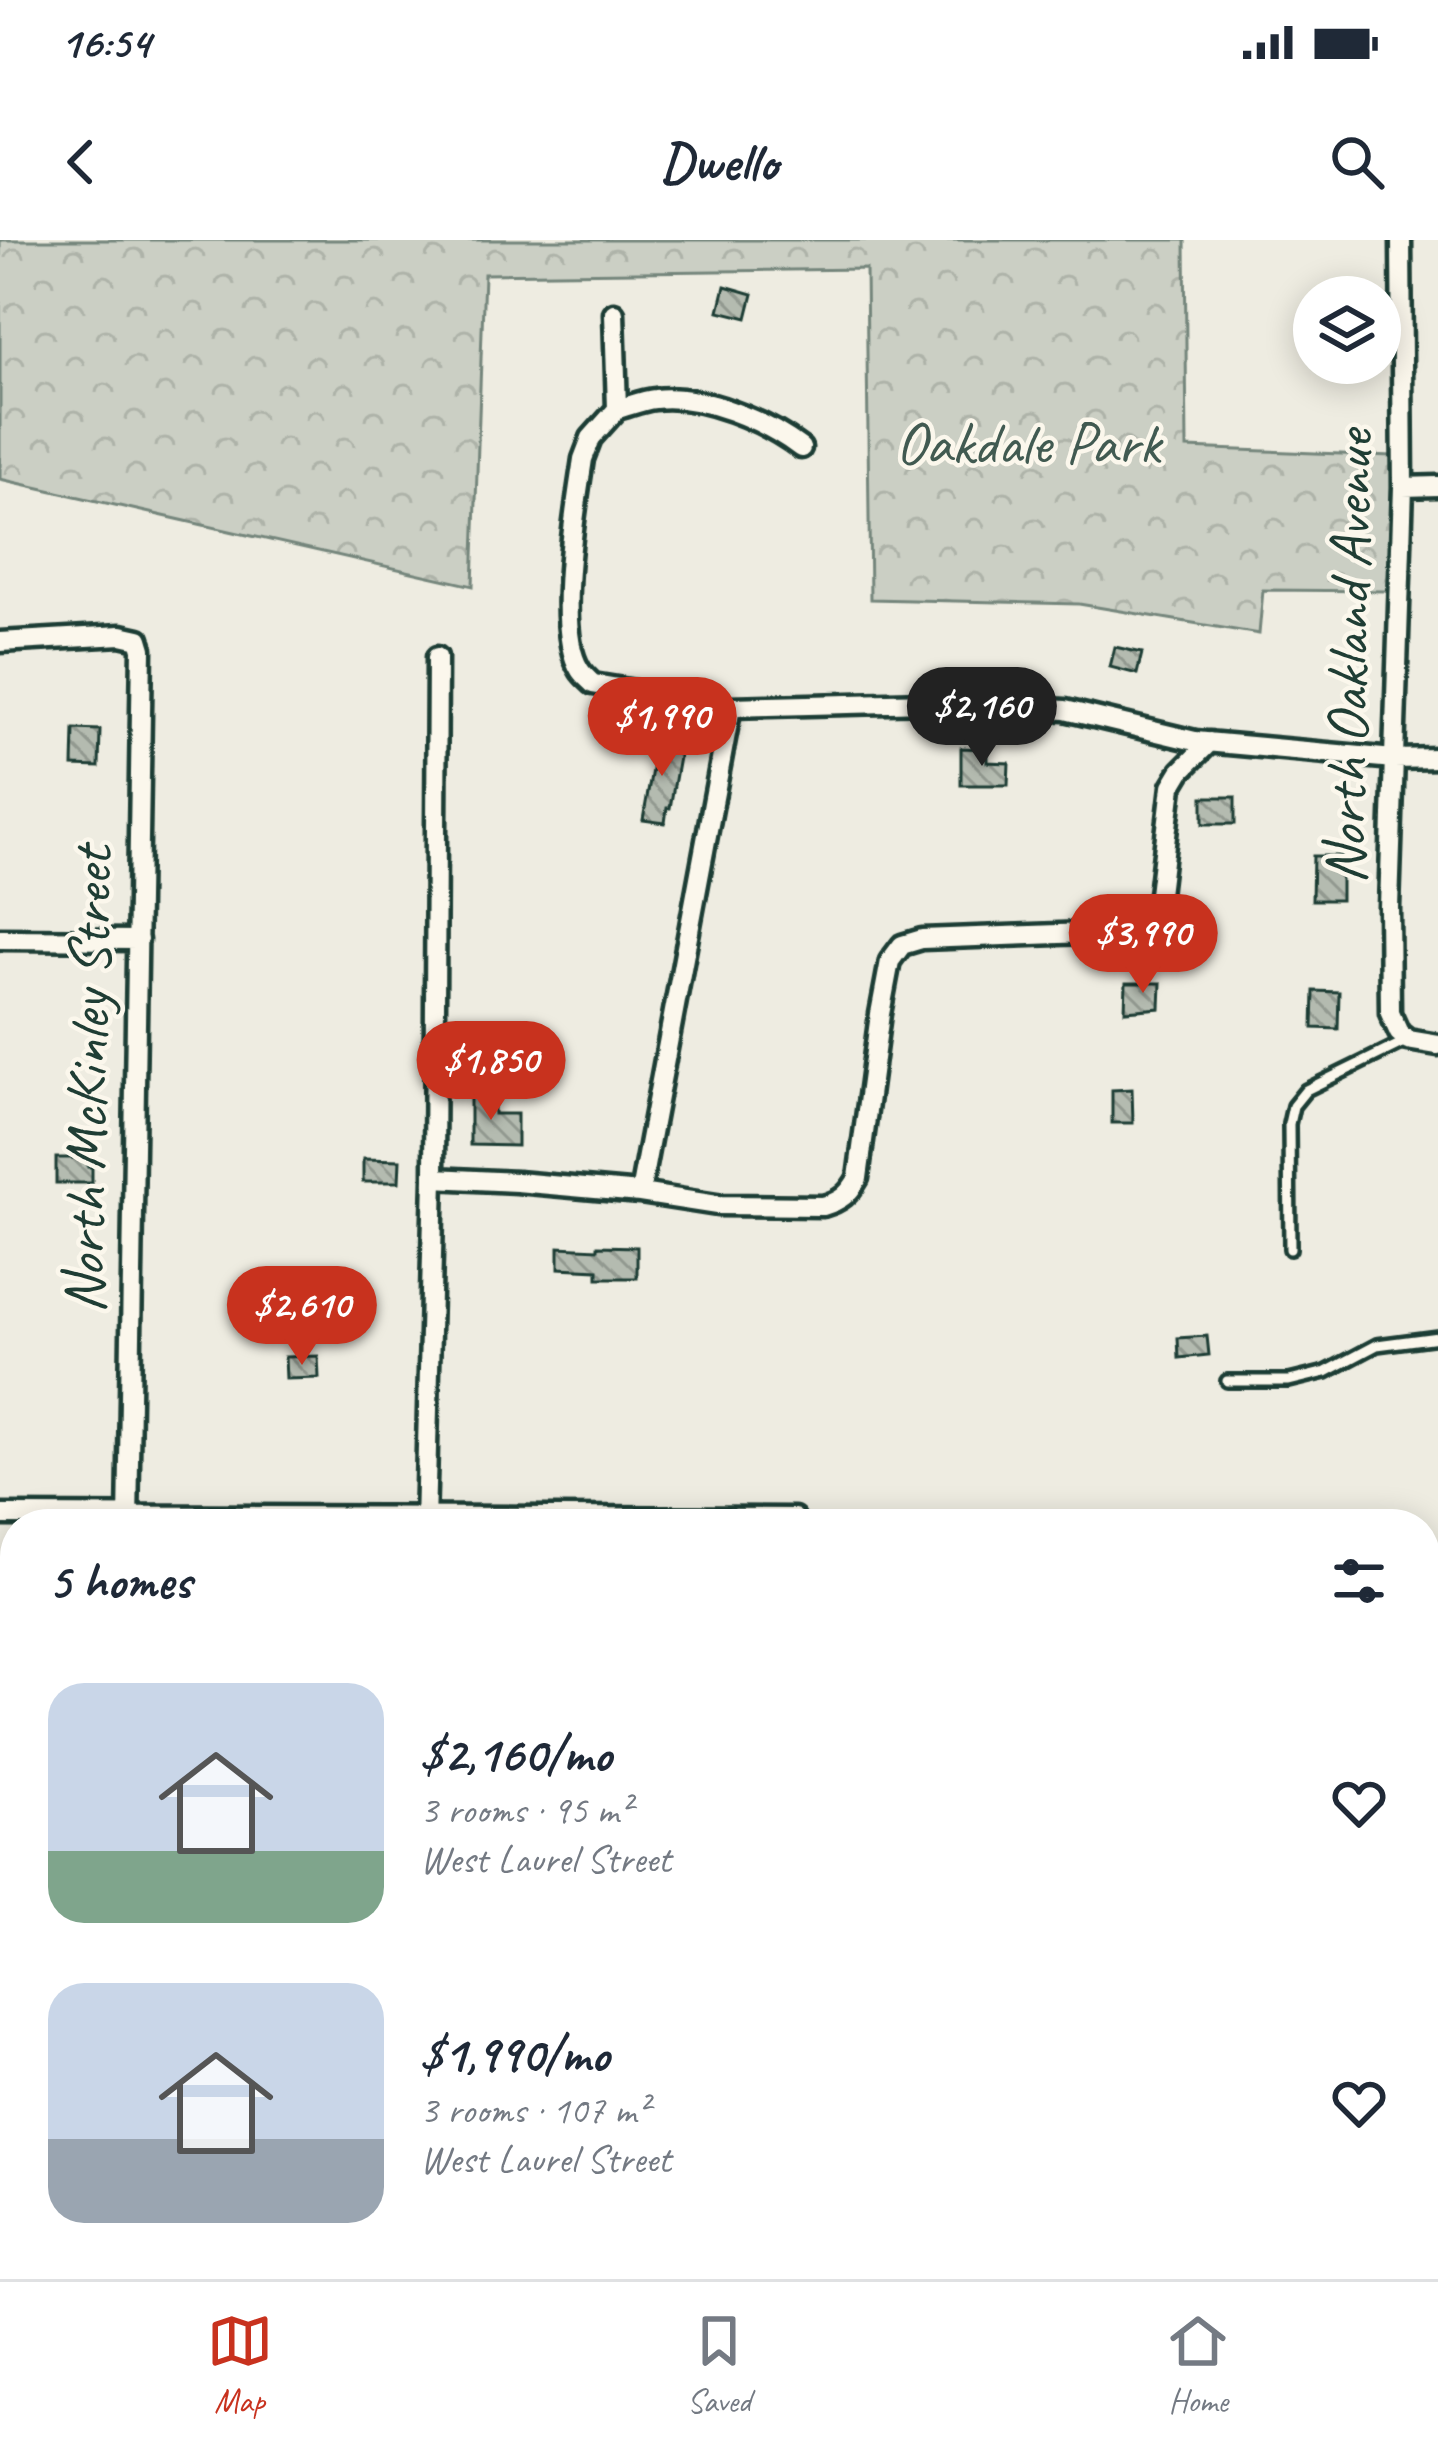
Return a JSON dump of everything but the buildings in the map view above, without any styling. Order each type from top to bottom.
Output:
[{"type":"street","name":"North Oakland Avenue","points":[[1401,240],[1403,487],[1389,907],[1390,1013],[1399,1033],[1408,1040]]},
{"type":"street","points":[[614,313],[617,409]]},
{"type":"street","points":[[801,448],[785,436],[712,404],[655,399],[617,409],[591,438],[583,459],[567,600],[578,668],[593,684],[731,707],[928,702],[1065,710],[1210,742],[1394,759],[1438,758]]},
{"type":"street","points":[[1403,487],[1438,485]]},
{"type":"street","name":"North McKinley Street","points":[[0,642],[121,635],[139,639],[128,1509]]},
{"type":"street","points":[[425,1509],[434,1178],[437,657]]},
{"type":"street","points":[[640,1193],[731,707]]},
{"type":"street","points":[[434,1178],[640,1193],[717,1205],[823,1206],[835,1202],[849,1193],[858,1178],[890,961],[902,945],[922,939],[1143,932],[1154,924],[1157,911],[1172,786],[1210,742]]},
{"type":"street","points":[[0,939],[138,940]]},
{"type":"street","points":[[1408,1040],[1438,1045]]},
{"type":"lane","points":[[1290,1249],[1289,1124],[1293,1106],[1306,1090],[1408,1040]]},
{"type":"lane","points":[[1226,1381],[1288,1381],[1326,1372],[1377,1345],[1438,1337]]},
{"type":"green space","name":"Oakdale Park","points":[[0,240],[1185,240],[1187,448],[1392,456],[1389,591],[1263,590],[1259,634],[1079,604],[870,599],[866,269],[484,274],[473,586],[0,479]]}]
